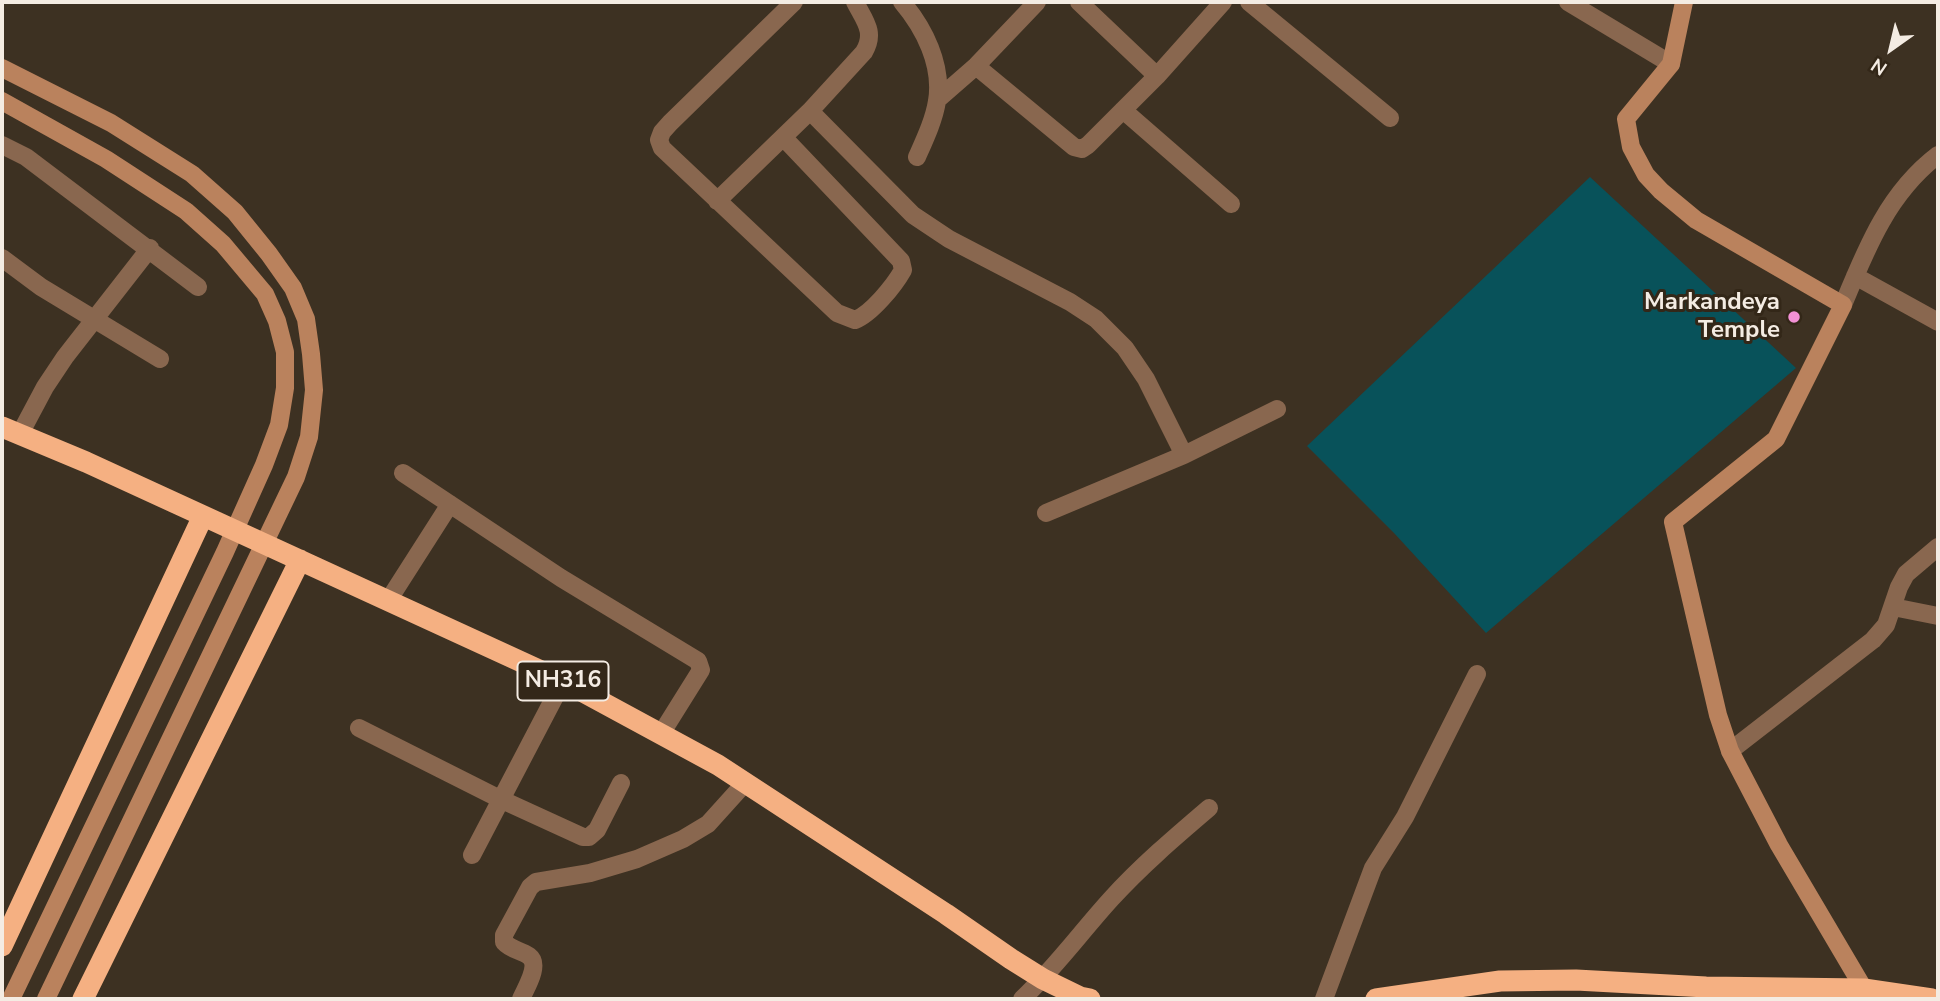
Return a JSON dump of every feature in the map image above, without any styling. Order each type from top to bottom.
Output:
[{"type":"highway","name":"NH316","points":[[11,431],[564,681],[745,783],[1044,979],[1080,997],[1090,999]]},
{"type":"highway","points":[[2,946],[202,516]]},
{"type":"highway","points":[[83,999],[300,560]]},
{"type":"highway","points":[[1376,999],[1500,981],[1576,980],[1932,999]]},
{"type":"main road","points":[[1684,2],[1671,64],[1626,119],[1631,147],[1646,175],[1696,220],[1843,305],[1776,439],[1673,522],[1718,715],[1730,751],[1779,845],[1868,994]]},
{"type":"main road","points":[[2,68],[111,123],[192,174],[235,212],[293,288],[306,319],[314,390],[309,437],[296,477],[46,999]]},
{"type":"main road","points":[[2,102],[106,159],[186,211],[223,244],[265,294],[277,321],[285,352],[285,388],[279,425],[264,465],[191,624],[10,999]]},
{"type":"street","points":[[783,137],[901,261],[903,270],[898,279],[863,317],[855,320],[837,313],[662,148],[659,139],[670,123],[794,2]]},
{"type":"street","points":[[717,201],[810,111],[864,52],[870,42],[869,30],[855,2]]},
{"type":"street","points":[[902,2],[924,30],[937,80],[937,100],[917,158]]},
{"type":"street","points":[[937,100],[976,66],[1037,2]]},
{"type":"street","points":[[1079,2],[1157,76]]},
{"type":"street","points":[[976,66],[1074,147],[1082,149],[1157,76],[1223,2]]},
{"type":"street","points":[[1249,2],[1390,118]]},
{"type":"street","points":[[1568,2],[1671,64]]},
{"type":"street","points":[[1123,110],[1231,204]]},
{"type":"street","points":[[810,111],[913,215],[949,239],[1070,302],[1096,319],[1125,348],[1146,379],[1184,455]]},
{"type":"street","points":[[2,145],[26,157],[150,248],[198,287]]},
{"type":"street","points":[[1843,305],[1870,240],[1887,209],[1907,183],[1938,155]]},
{"type":"street","points":[[11,431],[93,318],[150,248]]},
{"type":"street","points":[[2,258],[41,287],[160,359]]},
{"type":"street","points":[[1855,276],[1938,323]]},
{"type":"street","points":[[1046,513],[1184,455],[1277,409]]},
{"type":"street","points":[[403,473],[571,584],[698,661],[701,670],[661,734]]},
{"type":"street","points":[[388,601],[450,504]]},
{"type":"street","points":[[1730,751],[1873,640],[1886,625],[1906,574],[1938,547]]},
{"type":"street","points":[[1893,607],[1938,616]]},
{"type":"street","points":[[1324,999],[1373,868],[1405,817],[1477,674]]},
{"type":"street","points":[[472,855],[564,681]]},
{"type":"street","points":[[359,729],[500,799],[573,833],[589,837],[597,830],[621,783]]},
{"type":"street","points":[[521,999],[533,968],[533,961],[529,956],[509,947],[504,942],[504,935],[530,887],[536,882],[590,873],[637,859],[683,838],[708,824],[745,783]]},
{"type":"street","points":[[1022,999],[1044,979],[1150,858],[1209,808]]},
{"type":"water","points":[[1590,177],[1796,368],[1486,633],[1394,533],[1307,446]]},
{"type":"place","name":"Markandeya Temple","points":[[1794,317]]}]
